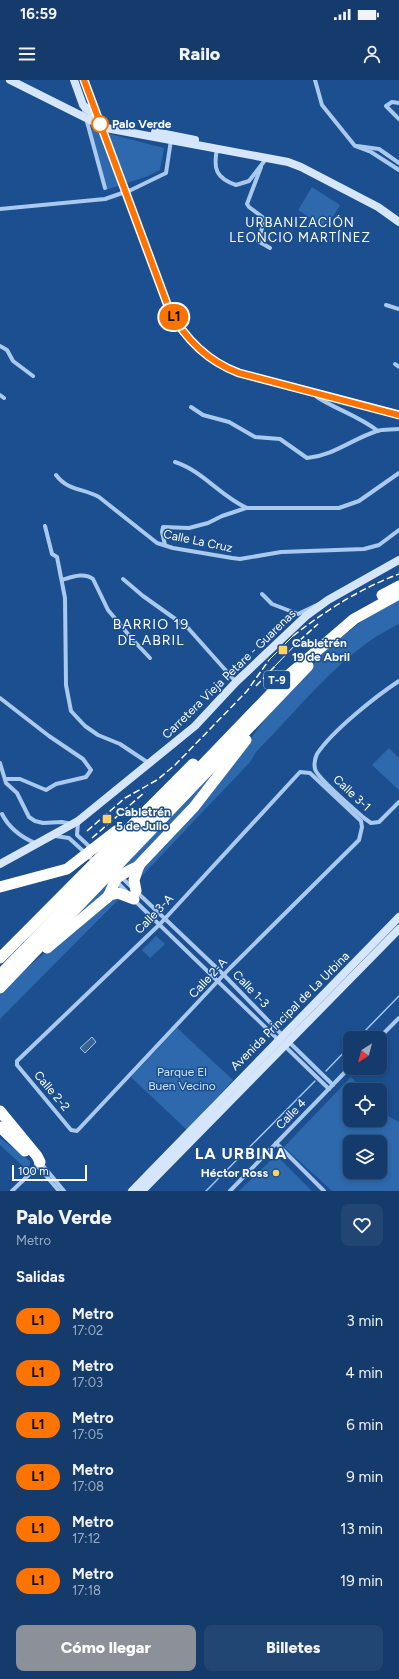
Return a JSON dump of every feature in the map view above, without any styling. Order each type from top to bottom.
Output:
[{"type":"highway","name":"T-9","points":[[0,958],[167,788],[228,731],[284,673],[329,631],[364,605],[399,586]]},
{"type":"highway","name":"T-9","points":[[0,975],[290,674],[359,616],[399,594]]},
{"type":"highway","points":[[0,988],[258,721],[321,652],[328,641]]},
{"type":"highway","points":[[107,898],[113,889],[117,878],[140,865],[180,824],[211,787],[241,747],[258,721]]},
{"type":"highway","points":[[0,887],[67,870],[167,788]]},
{"type":"highway","points":[[26,960],[43,950],[107,898],[118,893],[135,895],[134,880],[140,865]]},
{"type":"highway","points":[[0,1111],[38,1156],[36,1161]]},
{"type":"highway","points":[[0,1121],[36,1161]]},
{"type":"highway","points":[[0,1127],[36,1161]]},
{"type":"highway","points":[[0,1136],[36,1161]]},
{"type":"street","points":[[10,80],[106,128],[173,138],[301,167],[378,207],[399,222]]},
{"type":"street","points":[[74,80],[83,105],[105,188]]},
{"type":"street","points":[[315,80],[322,105],[355,146],[371,152],[399,170]]},
{"type":"street","points":[[72,111],[78,104],[79,95]]},
{"type":"street","points":[[399,103],[392,102],[386,106],[399,119]]},
{"type":"street","points":[[83,105],[96,118],[107,125],[299,163],[374,200],[399,217]]},
{"type":"street","points":[[0,209],[105,198],[131,190],[166,172],[173,138]]},
{"type":"street","points":[[355,146],[379,149],[399,163]]},
{"type":"street","points":[[217,149],[216,170],[220,177],[227,182],[236,185],[244,184],[249,181],[266,159]]},
{"type":"street","points":[[261,167],[248,207],[265,219],[258,241],[270,248]]},
{"type":"street","points":[[386,305],[399,309]]},
{"type":"street","points":[[0,346],[7,350],[13,360],[33,376]]},
{"type":"street","points":[[395,364],[399,367]]},
{"type":"street","points":[[317,397],[327,404],[339,407],[357,417],[378,431]]},
{"type":"street","points":[[191,407],[202,414],[229,422],[255,436],[280,439],[307,458],[316,457],[336,450],[378,431],[399,429]]},
{"type":"street","points":[[175,462],[188,466],[233,501],[247,508]]},
{"type":"street","points":[[165,545],[162,532],[163,527],[189,528],[208,523],[222,516],[247,508],[339,508],[359,501],[399,473]]},
{"type":"street","name":"Calle La Cruz","points":[[56,475],[69,487],[99,497],[157,543],[198,553],[240,559],[281,552],[364,550],[380,545],[399,530]]},
{"type":"street","points":[[45,526],[52,554],[57,557],[65,598],[66,685],[71,711],[84,726],[98,735],[120,744],[150,764]]},
{"type":"street","name":"Carretera Vieja Petare - Guarenas","points":[[0,864],[75,823],[150,764],[201,720],[236,682],[286,633],[325,602],[399,560]]},
{"type":"street","points":[[62,580],[79,576],[90,576],[93,579],[108,610],[150,658]]},
{"type":"street","points":[[123,579],[150,601],[188,628],[236,682]]},
{"type":"street","points":[[262,594],[272,604],[298,614],[317,603],[325,602]]},
{"type":"street","name":"Calle 3-1","points":[[399,681],[380,694],[338,731],[318,753],[314,765],[318,775],[364,818],[371,822],[379,822],[399,802]]},
{"type":"street","points":[[0,698],[83,759],[91,770],[86,777],[56,784],[46,790],[20,779],[5,779]]},
{"type":"street","points":[[0,763],[6,783],[17,793],[29,817],[35,821],[43,823],[75,823],[77,835],[117,878]]},
{"type":"street","name":"Calle 2-A","points":[[74,1131],[77,1131],[224,975],[359,840],[362,827],[361,821],[310,773],[300,772]]},
{"type":"street","name":"Calle 3-A","points":[[17,1063],[160,924],[300,772]]},
{"type":"street","points":[[2,814],[16,832],[26,840],[38,844]]},
{"type":"street","points":[[53,836],[69,838],[117,878]]},
{"type":"street","name":"Calle 1-3","points":[[117,878],[224,975],[329,1089]]},
{"type":"street","name":"Calle 1-3","points":[[117,878],[135,895],[160,924],[219,981],[333,1085]]},
{"type":"street","name":"Avenida Principal de La Urbina","points":[[142,1191],[399,917]]},
{"type":"street","name":"Avenida Principal de La Urbina","points":[[132,1191],[399,929]]},
{"type":"street","points":[[386,1031],[399,1018]]},
{"type":"street","name":"Calle 2-2","points":[[17,1063],[74,1131]]},
{"type":"street","name":"Calle 4","points":[[230,1191],[343,1075]]},
{"type":"street","points":[[276,1143],[324,1191]]},
{"type":"street","points":[[12,1191],[36,1161]]},
{"type":"street","points":[[36,1161],[59,1191]]},
{"type":"street","points":[[36,1161],[64,1191]]},
{"type":"green space","points":[[90,129],[164,148],[160,170],[148,176],[106,190]]},
{"type":"green space","points":[[312,187],[340,205],[326,228],[298,210]]},
{"type":"green space","points":[[399,600],[399,624],[378,635],[340,665],[256,752],[250,762],[138,880],[136,876],[242,750],[274,707],[329,647],[366,618]]},
{"type":"green space","points":[[236,746],[231,758],[137,863],[120,869]]},
{"type":"green space","points":[[389,748],[399,758],[399,790],[372,765]]},
{"type":"green space","points":[[107,880],[110,887],[66,928]]},
{"type":"green space","points":[[114,896],[120,898],[0,1019],[0,995],[23,971]]},
{"type":"green space","points":[[156,936],[165,944],[150,958],[142,950]]},
{"type":"green space","name":"Parque El Buen Vecino","points":[[177,1028],[233,1080],[187,1130],[131,1077]]},
{"type":"green space","points":[[351,1077],[356,1083],[345,1083]]},
{"type":"green space","points":[[343,1085],[343,1127],[387,1127],[387,1116],[399,1122],[399,1191],[332,1191],[284,1147]]},
{"type":"green space","points":[[0,1138],[30,1161],[30,1165],[26,1169],[0,1145]]},
{"type":"green space","name":"Héctor Ross","points":[[276,1155],[312,1191],[239,1191]]},
{"type":"shaded area","points":[[92,1037],[96,1042],[85,1053],[80,1048]]},
{"type":"waterway","points":[[365,1031],[399,996]]},
{"type":"waterway","points":[[326,1071],[343,1053]]},
{"type":"waterway","points":[[206,1191],[315,1081]]},
{"type":"tram line","points":[[269,660],[293,636]]},
{"type":"tram line","points":[[275,666],[299,641]]},
{"type":"railway","points":[[293,636],[357,593],[399,574]]},
{"type":"railway","points":[[299,641],[318,624]]},
{"type":"railway","points":[[87,831],[125,798],[157,780],[175,765],[247,691],[269,660]]},
{"type":"railway","points":[[256,686],[275,666]]},
{"type":"railway","points":[[92,838],[145,792]]},
{"type":"metro line","name":"L1","points":[[84,80],[169,309],[187,338],[200,351],[215,362],[239,373],[399,415]]},
{"type":"place","name":"Palo Verde","points":[[100,124]]},
{"type":"place","name":"Cabletrén 19 de Abril","points":[[283,650]]},
{"type":"place","name":"Cabletrén 5 de Julio","points":[[107,819]]},
{"type":"place","name":"Héctor Ross","points":[[276,1173]]},
{"type":"district","name":"URBANIZACIÓN LEONCIO MARTÍNEZ","points":[[300,230]]},
{"type":"district","name":"BARRIO 19 DE ABRIL","points":[[151,632]]},
{"type":"district","name":"LA URBINA","points":[[241,1153]]}]
